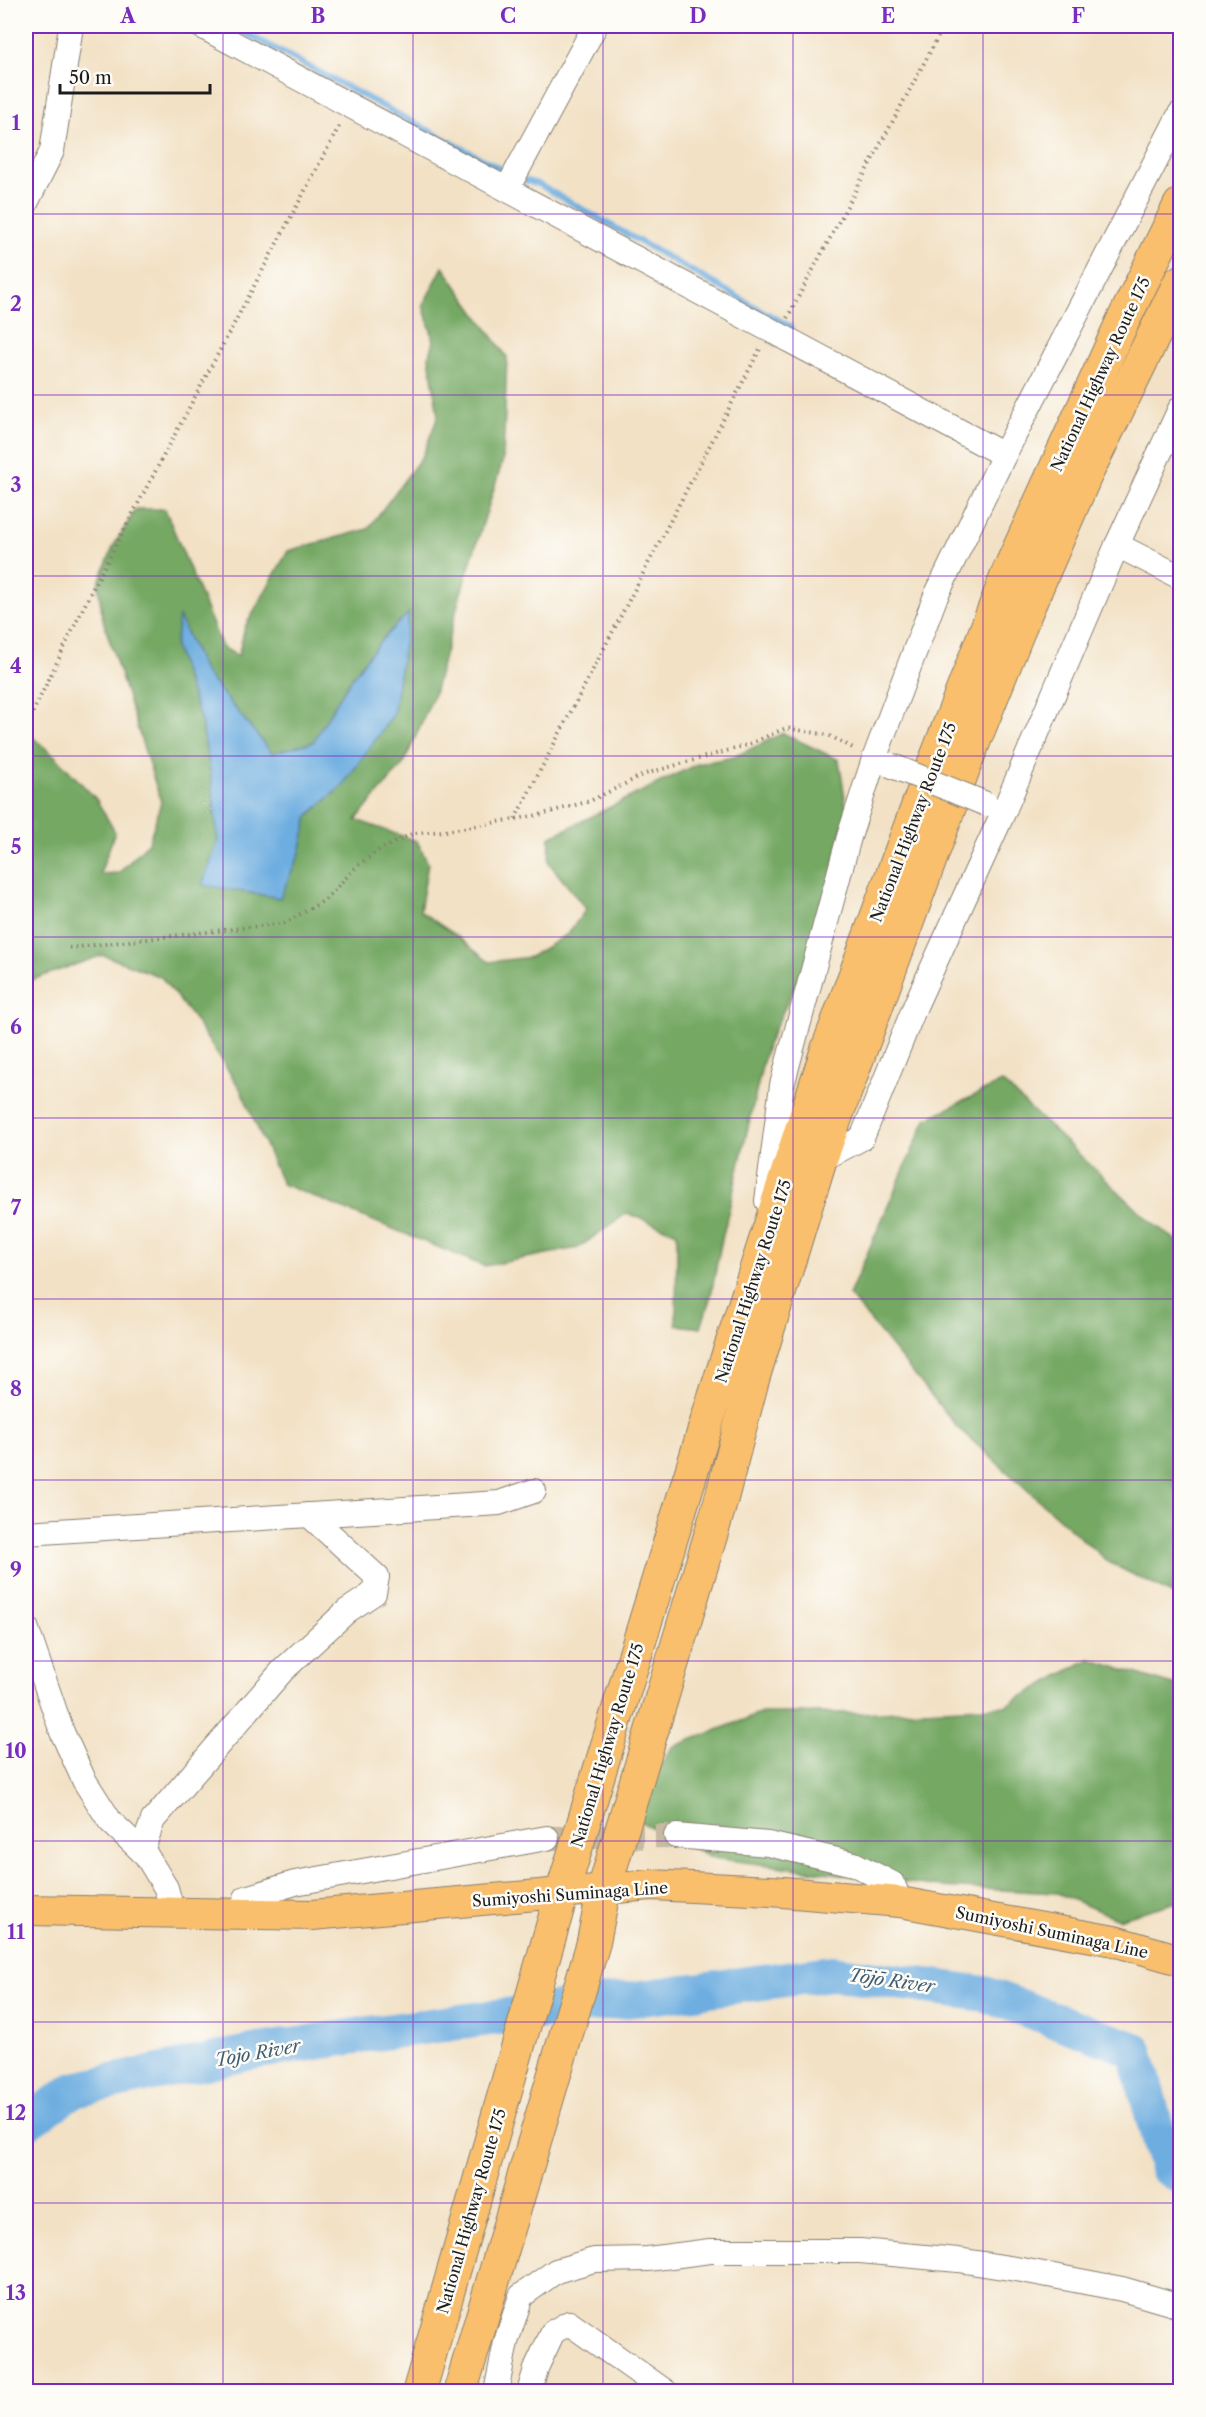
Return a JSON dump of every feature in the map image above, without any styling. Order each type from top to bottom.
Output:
[{"type":"highway","name":"National Highway Route 175","points":[[419,2391],[562,1893],[712,1405],[827,1052],[923,792],[1009,571],[1121,325],[1180,205]]},
{"type":"highway","name":"National Highway Route 175","points":[[460,2391],[593,1944],[604,1889],[720,1504],[752,1381],[820,1160],[968,756],[1025,614],[1085,476],[1180,282]]},
{"type":"main road","name":"Sumiyoshi Suminaga Line","points":[[26,1910],[312,1915],[651,1885],[771,1891],[900,1902],[1114,1941],[1180,1960]]},
{"type":"street","points":[[26,203],[52,151],[71,26]]},
{"type":"street","points":[[201,26],[1004,455]]},
{"type":"street","points":[[507,189],[595,26]]},
{"type":"street","points":[[759,1266],[782,1085],[849,837],[882,762],[935,598],[1004,455],[1180,114]]},
{"type":"street","points":[[820,1160],[862,1138],[995,809],[1180,409]]},
{"type":"street","points":[[1117,545],[1180,577]]},
{"type":"street","points":[[882,762],[995,809]]},
{"type":"street","points":[[26,1533],[499,1503],[534,1491]]},
{"type":"street","points":[[142,1851],[153,1820],[283,1670],[347,1611],[374,1593],[377,1577],[309,1515]]},
{"type":"street","points":[[26,1627],[62,1732],[84,1780],[110,1821],[142,1851],[166,1888],[173,1913]]},
{"type":"street","points":[[676,1836],[768,1844],[854,1864],[893,1884],[900,1902]]},
{"type":"street","points":[[239,1914],[246,1898],[295,1883],[547,1838]]},
{"type":"street","points":[[496,2391],[506,2342],[521,2296],[556,2271],[594,2260],[648,2259],[710,2252],[860,2251],[958,2260],[1022,2270],[1122,2289],[1180,2306]]},
{"type":"street","points":[[529,2391],[537,2366],[553,2332],[569,2323],[666,2391]]},
{"type":"path","points":[[515,819],[774,332],[944,26]]},
{"type":"path","points":[[30,718],[92,590],[351,105]]},
{"type":"path","points":[[69,948],[285,922],[325,900],[357,866],[379,850],[414,833],[445,831],[539,815],[590,801],[645,774],[744,746],[786,728],[828,735],[882,762]]},
{"type":"green space","points":[[443,267],[507,357],[503,460],[460,596],[434,694],[404,763],[356,820],[417,841],[428,863],[420,911],[489,962],[530,957],[568,934],[586,909],[549,863],[550,837],[697,764],[734,757],[783,733],[839,760],[847,811],[816,942],[767,1045],[711,1295],[701,1328],[676,1325],[677,1233],[627,1213],[578,1248],[484,1266],[282,1184],[241,1090],[194,1019],[161,977],[103,955],[26,982],[26,732],[55,756],[96,799],[115,832],[100,874],[119,873],[149,842],[161,802],[103,620],[98,584],[114,545],[136,509],[165,509],[222,647],[238,656],[245,627],[288,551],[368,529],[423,455],[438,416],[429,357],[434,341],[423,305]]},
{"type":"green space","points":[[1002,1082],[1152,1223],[1180,1243],[1180,1598],[1108,1562],[957,1427],[849,1295],[926,1119]]},
{"type":"green space","points":[[1089,1659],[1180,1687],[1180,1901],[1118,1919],[1057,1893],[941,1887],[713,1858],[629,1816],[672,1747],[762,1713],[860,1713],[1005,1706]]},
{"type":"water","points":[[409,613],[393,715],[343,785],[308,816],[300,853],[280,898],[202,885],[218,842],[211,776],[201,721],[175,647],[179,617],[204,671],[272,753],[313,742],[367,657]]},
{"type":"waterway","points":[[238,29],[510,174]]},
{"type":"waterway","points":[[519,179],[538,184],[791,327]]},
{"type":"waterway","name":"Tōjō River","points":[[26,2123],[74,2090],[252,2052],[369,2034],[832,1973],[985,1994],[1135,2050],[1167,2168],[1180,2176]]},
{"type":"tunnel","points":[[547,1838],[676,1836]]},
{"type":"water label","name":"Tojo River","points":[[258,2053]]}]
